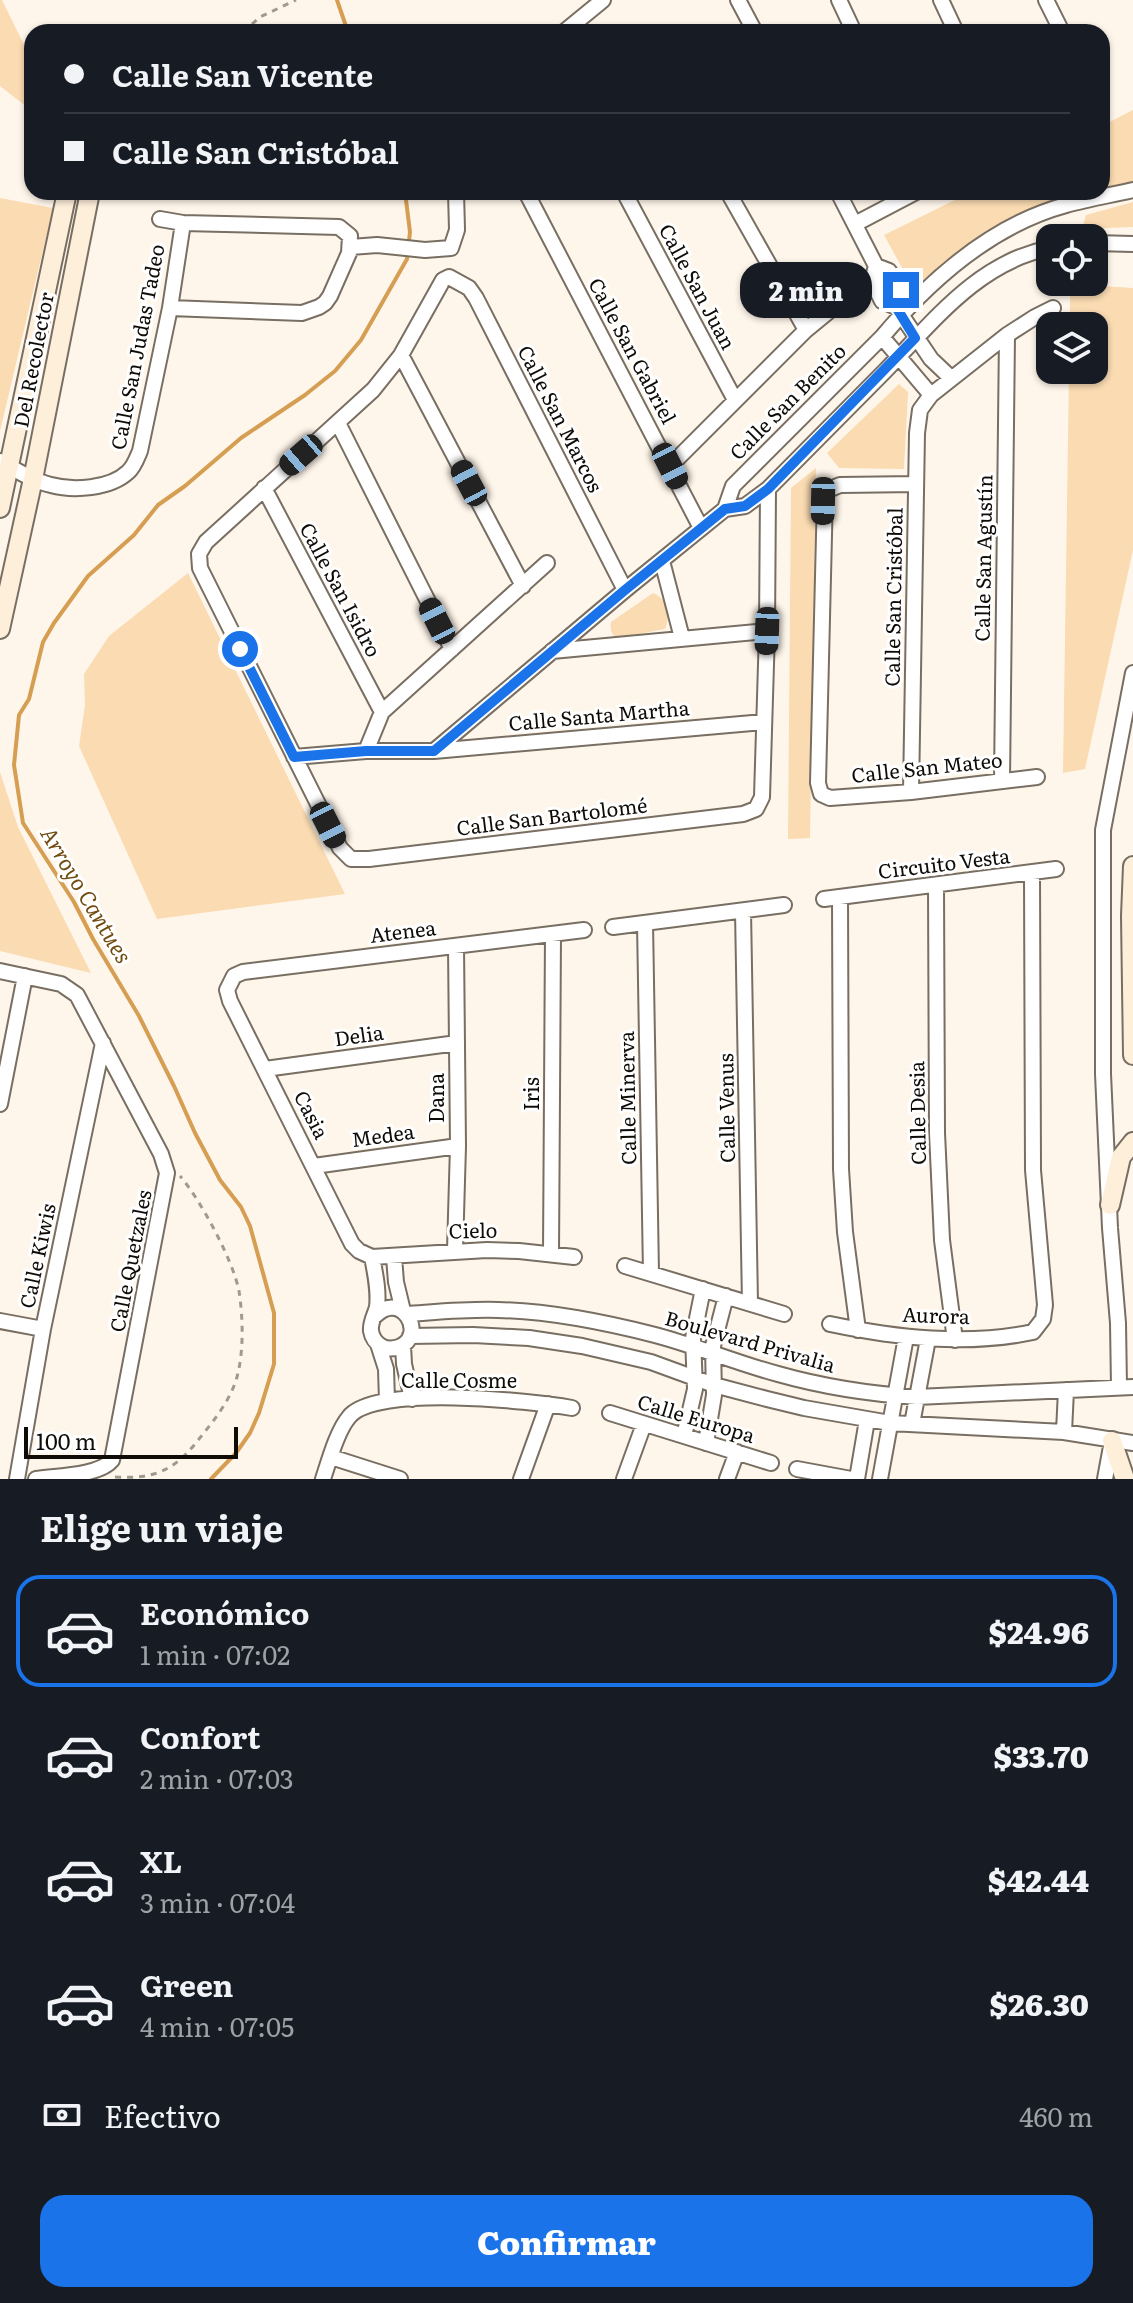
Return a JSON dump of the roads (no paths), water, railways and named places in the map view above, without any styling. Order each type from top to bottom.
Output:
[{"type":"street","points":[[574,24],[603,0]]},
{"type":"street","points":[[738,0],[751,24]]},
{"type":"street","points":[[839,0],[850,24]]},
{"type":"street","points":[[941,0],[952,24]]},
{"type":"street","points":[[1046,0],[1058,24]]},
{"type":"street","name":"Calle San Benito","points":[[1110,195],[1133,190]]},
{"type":"street","name":"Del Recolector","points":[[0,508],[5,464],[65,200]]},
{"type":"street","name":"Del Recolector","points":[[0,629],[3,599],[33,479],[88,200]]},
{"type":"street","points":[[351,247],[451,248],[457,230],[456,200]]},
{"type":"street","name":"Calle San Gabriel","points":[[530,200],[701,528]]},
{"type":"street","name":"Calle San Juan","points":[[628,200],[735,400]]},
{"type":"street","points":[[733,200],[806,330]]},
{"type":"street","points":[[842,200],[876,266],[872,281],[882,301],[898,311],[931,359],[951,378]]},
{"type":"street","points":[[855,224],[901,200]]},
{"type":"street","name":"Calle San Benito","points":[[725,509],[733,486],[882,337],[898,311],[961,260],[1009,228],[1065,205],[1088,200]]},
{"type":"street","points":[[160,219],[183,223],[339,227],[350,236],[351,247],[325,303],[310,311],[170,308]]},
{"type":"street","name":"Calle San Judas Tadeo","points":[[33,479],[51,485],[87,487],[107,484],[130,472],[140,451],[170,308],[183,223]]},
{"type":"street","points":[[1108,243],[1133,244]]},
{"type":"street","name":"Calle San Benito","points":[[434,751],[725,509],[745,506],[768,489],[915,338],[977,280],[1021,256],[1036,252]]},
{"type":"street","points":[[876,266],[889,271],[901,290],[898,311]]},
{"type":"street","name":"Calle San Marcos","points":[[401,355],[443,280],[449,277],[469,288],[625,590]]},
{"type":"street","points":[[670,466],[806,330],[834,307]]},
{"type":"street","points":[[882,337],[928,399],[1007,335],[1053,308]]},
{"type":"street","name":"Calle San Agustín","points":[[1002,781],[1007,335]]},
{"type":"street","points":[[294,757],[200,568],[199,554],[206,542],[373,390],[401,355],[523,586]]},
{"type":"street","name":"Calle San Cristóbal","points":[[911,792],[917,433],[920,410],[928,399]]},
{"type":"street","points":[[338,423],[452,649]]},
{"type":"street","points":[[5,464],[33,479]]},
{"type":"street","name":"Calle San Mateo","points":[[916,484],[840,485],[828,490],[823,501],[818,783],[821,794],[830,798],[911,792],[1037,777]]},
{"type":"street","name":"Calle San Isidro","points":[[264,488],[382,712]]},
{"type":"street","points":[[764,722],[768,489]]},
{"type":"street","points":[[662,561],[682,638]]},
{"type":"street","points":[[366,751],[382,712],[547,563]]},
{"type":"street","points":[[552,651],[767,631]]},
{"type":"street","points":[[1126,1387],[1118,1323],[1103,1074],[1103,830],[1133,673]]},
{"type":"street","name":"Calle Santa Martha","points":[[294,757],[366,751],[434,751],[764,722]]},
{"type":"street","name":"Calle San Bartolomé","points":[[294,757],[340,848],[351,859],[369,859],[743,814],[756,809],[762,797],[764,722]]},
{"type":"street","points":[[1133,866],[1133,1055]]},
{"type":"street","points":[[1032,873],[1056,869]]},
{"type":"street","name":"Circuito Vesta","points":[[824,899],[1032,873],[1033,1170],[1045,1305],[1039,1327]]},
{"type":"street","name":"Calle Desia","points":[[936,885],[937,1133],[942,1240],[955,1340]]},
{"type":"street","points":[[840,897],[841,1169],[845,1232],[858,1330]]},
{"type":"street","points":[[613,927],[784,905]]},
{"type":"street","name":"Calle Venus","points":[[743,911],[750,1303]]},
{"type":"street","name":"Calle Minerva","points":[[645,923],[651,1273]]},
{"type":"street","name":"Atenea","points":[[230,981],[243,972],[584,930]]},
{"type":"street","name":"Iris","points":[[551,1254],[553,935]]},
{"type":"street","name":"Dana","points":[[455,1250],[458,1146],[456,946]]},
{"type":"street","name":"Calle Quetzales","points":[[0,971],[61,984],[77,995],[166,1165],[167,1183],[112,1460],[96,1470],[36,1479]]},
{"type":"street","points":[[0,1104],[25,976]]},
{"type":"street","name":"Casia","points":[[230,981],[227,990],[230,1001],[352,1244],[372,1257]]},
{"type":"street","name":"Calle Kiwis","points":[[17,1479],[43,1329],[103,1043]]},
{"type":"street","name":"Delia","points":[[265,1069],[457,1043]]},
{"type":"street","points":[[1110,1205],[1121,1157],[1133,1142]]},
{"type":"street","name":"Medea","points":[[314,1166],[458,1146]]},
{"type":"street","name":"Cielo","points":[[372,1257],[498,1250],[574,1257]]},
{"type":"street","points":[[372,1257],[378,1296],[371,1330],[386,1369],[387,1401]]},
{"type":"street","points":[[394,1257],[396,1282],[404,1313],[411,1325],[404,1364],[412,1399]]},
{"type":"street","points":[[625,1266],[784,1314]]},
{"type":"street","points":[[684,1436],[694,1400],[693,1346],[703,1289]]},
{"type":"street","points":[[706,1443],[714,1385],[712,1353],[726,1296]]},
{"type":"street","points":[[375,1316],[391,1307],[404,1313]]},
{"type":"street","name":"Boulevard Privalia","points":[[404,1313],[471,1310],[529,1312],[614,1325],[811,1382],[895,1395],[917,1397],[1126,1387]]},
{"type":"street","points":[[0,1321],[43,1329]]},
{"type":"street","name":"Aurora","points":[[830,1324],[906,1337],[955,1340],[1024,1334],[1039,1327]]},
{"type":"street","points":[[378,1344],[387,1348],[406,1340],[487,1336],[529,1338],[638,1358],[714,1385],[867,1420],[1064,1432],[1133,1443]]},
{"type":"street","points":[[880,1479],[906,1337]]},
{"type":"street","points":[[912,1424],[928,1339]]},
{"type":"street","points":[[1064,1432],[1066,1390]]},
{"type":"street","name":"Calle Cosme","points":[[331,1457],[349,1417],[360,1408],[387,1401],[494,1399],[572,1408]]},
{"type":"street","points":[[521,1479],[548,1404]]},
{"type":"street","name":"Calle Europa","points":[[610,1413],[771,1463]]},
{"type":"street","points":[[857,1479],[867,1420]]},
{"type":"street","points":[[624,1479],[644,1424]]},
{"type":"street","points":[[1105,1479],[1112,1441]]},
{"type":"street","points":[[1112,1441],[1125,1479]]},
{"type":"street","points":[[727,1479],[737,1452]]},
{"type":"street","points":[[323,1479],[331,1457],[400,1479]]},
{"type":"street","points":[[797,1469],[851,1479]]},
{"type":"waterway","name":"Arroyo Cantues","points":[[337,0],[345,24]]},
{"type":"waterway","name":"Arroyo Cantues","points":[[211,1479],[236,1453],[259,1413],[274,1364],[274,1313],[250,1226],[241,1207],[220,1180],[139,1016],[74,902],[23,823],[14,765],[19,715],[29,699],[43,642],[88,576],[134,535],[158,505],[241,438],[335,371],[361,340],[407,259],[410,232],[406,200]]}]
